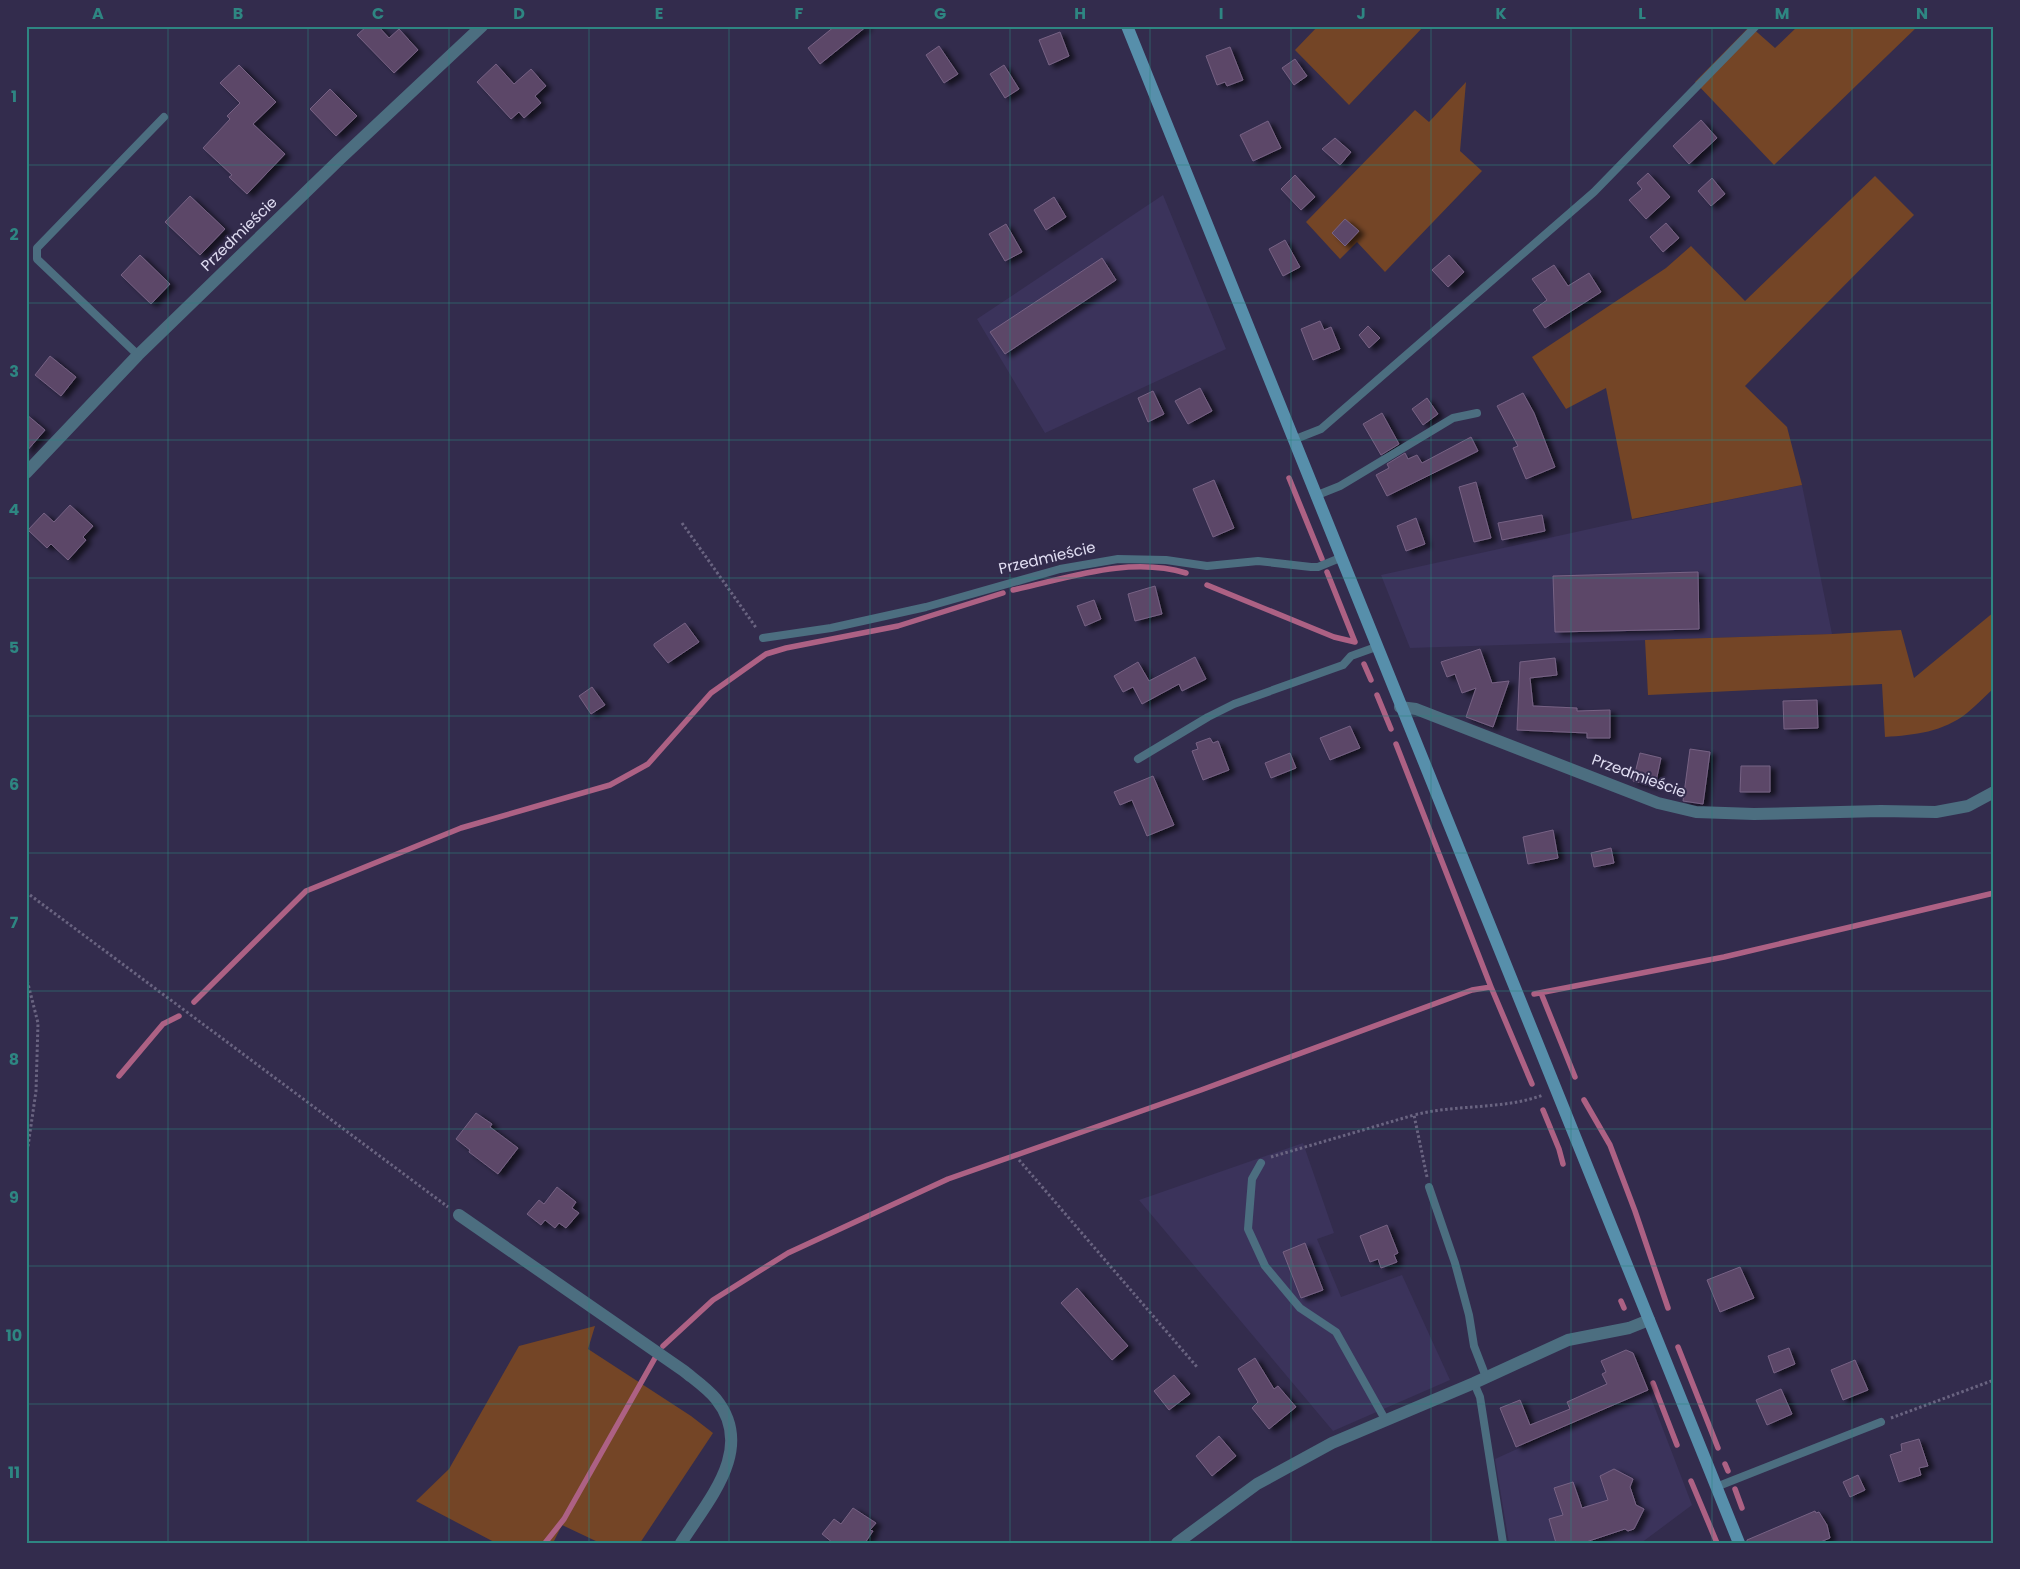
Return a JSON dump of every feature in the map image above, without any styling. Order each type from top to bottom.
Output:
[{"type":"main road","points":[[1127,26],[1400,707],[1739,1543]]},
{"type":"street","name":"Przedmieście","points":[[26,473],[138,355],[340,159],[482,26]]},
{"type":"street","name":"Przedmieście","points":[[1400,707],[1416,709],[1658,803],[1696,812],[1754,814],[1881,810],[1936,812],[1968,806],[1994,792]]},
{"type":"street","points":[[459,1215],[684,1371],[716,1398],[724,1412],[732,1437],[728,1465],[681,1543]]},
{"type":"street","points":[[1176,1543],[1257,1484],[1332,1443],[1474,1384],[1568,1340],[1629,1328],[1649,1320]]},
{"type":"lane","points":[[1293,440],[1321,429],[1586,198],[1756,26]]},
{"type":"lane","points":[[138,355],[37,259],[37,248],[164,117]]},
{"type":"lane","points":[[1316,496],[1340,486],[1453,418],[1478,413]]},
{"type":"lane","name":"Przedmieście","points":[[763,638],[831,628],[897,613],[1060,569],[1118,559],[1166,560],[1214,566],[1258,561],[1310,567],[1340,558]]},
{"type":"lane","points":[[1138,759],[1208,716],[1234,704],[1344,665],[1352,656],[1376,647]]},
{"type":"lane","points":[[1261,1163],[1252,1179],[1248,1229],[1265,1266],[1300,1308],[1336,1332],[1386,1421]]},
{"type":"lane","points":[[1429,1187],[1455,1263],[1469,1315],[1474,1346],[1486,1377]]},
{"type":"lane","points":[[1474,1384],[1480,1397],[1503,1543]]},
{"type":"lane","points":[[1716,1487],[1881,1422]]},
{"type":"path","points":[[682,523],[763,638]]},
{"type":"path","points":[[26,892],[459,1215]]},
{"type":"path","points":[[26,976],[38,1023],[36,1091],[26,1160]]},
{"type":"path","points":[[1261,1163],[1267,1158],[1437,1109],[1528,1100],[1555,1090]]},
{"type":"path","points":[[1414,1115],[1429,1187]]},
{"type":"path","points":[[1019,1160],[1197,1367]]},
{"type":"path","points":[[1881,1422],[1994,1380]]},
{"type":"shaded area","points":[[1318,26],[1424,26],[1349,105],[1295,50]]},
{"type":"shaded area","points":[[1750,26],[1775,48],[1798,26],[1918,26],[1774,165],[1695,82]]},
{"type":"shaded area","points":[[1466,82],[1460,151],[1482,171],[1385,272],[1357,242],[1340,259],[1306,222],[1415,110],[1429,122]]},
{"type":"shaded area","points":[[1875,176],[1914,215],[1745,386],[1787,427],[1802,485],[1632,519],[1606,388],[1566,409],[1532,357],[1666,268],[1691,246],[1745,301]]},
{"type":"shaded area","points":[[1163,195],[1226,349],[1045,433],[977,319]]},
{"type":"shaded area","points":[[1802,485],[1832,634],[1410,648],[1381,575],[1621,522]]},
{"type":"shaded area","points":[[1994,612],[1994,688],[1971,710],[1958,719],[1928,731],[1885,737],[1882,684],[1648,695],[1645,640],[1901,630],[1914,678]]},
{"type":"shaded area","points":[[1303,1143],[1334,1233],[1317,1239],[1341,1297],[1402,1275],[1450,1380],[1333,1431],[1139,1200]]},
{"type":"shaded area","points":[[595,1326],[588,1349],[691,1416],[713,1433],[640,1543],[600,1543],[562,1525],[553,1543],[496,1543],[416,1501],[449,1469],[519,1346]]},
{"type":"shaded area","points":[[1648,1390],[1692,1505],[1641,1543],[1509,1543],[1495,1459]]},
{"type":"building","points":[[367,26],[378,26],[389,38],[399,29],[418,50],[394,73],[357,35]]},
{"type":"building","points":[[835,26],[867,26],[820,64],[808,48]]},
{"type":"building","points":[[1060,32],[1069,56],[1049,65],[1039,40]]},
{"type":"building","points":[[939,46],[958,74],[944,83],[926,55]]},
{"type":"building","points":[[1230,47],[1243,80],[1227,86],[1225,82],[1217,85],[1206,56]]},
{"type":"building","points":[[1295,59],[1307,76],[1294,85],[1282,68]]},
{"type":"building","points":[[496,64],[514,84],[531,69],[546,86],[535,96],[541,103],[524,118],[519,112],[511,119],[477,82]]},
{"type":"building","points":[[239,65],[276,102],[253,124],[285,154],[247,194],[229,177],[232,175],[203,148],[230,119],[227,116],[240,103],[220,83]]},
{"type":"building","points":[[1004,65],[1019,89],[1005,98],[990,74]]},
{"type":"building","points":[[330,89],[357,116],[336,136],[310,109]]},
{"type":"building","points":[[1701,120],[1717,138],[1689,164],[1673,146]]},
{"type":"building","points":[[1268,121],[1281,148],[1253,161],[1240,135]]},
{"type":"building","points":[[1335,138],[1351,152],[1340,165],[1322,149]]},
{"type":"building","points":[[1648,173],[1670,197],[1646,219],[1629,200],[1642,189],[1637,183]]},
{"type":"building","points":[[1295,175],[1315,197],[1301,210],[1281,189]]},
{"type":"building","points":[[1712,178],[1725,194],[1711,206],[1698,191]]},
{"type":"building","points":[[190,196],[225,229],[200,255],[165,222]]},
{"type":"building","points":[[1054,197],[1066,217],[1046,230],[1034,210]]},
{"type":"building","points":[[1345,219],[1359,231],[1345,246],[1332,233]]},
{"type":"building","points":[[1666,223],[1679,238],[1663,252],[1650,237]]},
{"type":"building","points":[[1006,224],[1022,252],[1005,261],[989,234]]},
{"type":"building","points":[[1285,240],[1300,267],[1283,276],[1269,249]]},
{"type":"building","points":[[140,255],[170,284],[151,304],[121,275]]},
{"type":"building","points":[[1449,255],[1464,272],[1448,287],[1432,270]]},
{"type":"building","points":[[1102,258],[1116,280],[1005,354],[990,332]]},
{"type":"building","points":[[1554,265],[1568,286],[1589,273],[1601,292],[1545,328],[1533,310],[1547,300],[1532,279]]},
{"type":"building","points":[[1320,321],[1324,330],[1331,327],[1340,349],[1313,360],[1301,329]]},
{"type":"building","points":[[1368,326],[1380,338],[1369,348],[1359,335]]},
{"type":"building","points":[[50,356],[76,377],[61,396],[35,375]]},
{"type":"building","points":[[1200,388],[1212,411],[1188,424],[1175,401]]},
{"type":"building","points":[[1153,391],[1164,414],[1148,422],[1138,398]]},
{"type":"building","points":[[1523,393],[1534,413],[1555,467],[1526,479],[1513,448],[1518,446],[1497,406]]},
{"type":"building","points":[[1427,398],[1438,414],[1423,425],[1412,409]]},
{"type":"building","points":[[1382,413],[1399,444],[1381,455],[1363,424]]},
{"type":"building","points":[[26,414],[45,430],[26,452]]},
{"type":"building","points":[[1471,437],[1478,451],[1387,496],[1376,475],[1389,468],[1387,464],[1405,453],[1408,459],[1417,455],[1422,463]]},
{"type":"building","points":[[1214,480],[1234,528],[1213,537],[1193,489]]},
{"type":"building","points":[[1476,482],[1491,538],[1474,542],[1459,487]]},
{"type":"building","points":[[70,505],[93,526],[83,537],[86,540],[68,560],[51,544],[47,548],[28,530],[44,513],[54,522]]},
{"type":"building","points":[[1542,515],[1545,531],[1502,540],[1498,523]]},
{"type":"building","points":[[1416,518],[1425,544],[1406,551],[1397,526]]},
{"type":"building","points":[[1698,572],[1699,629],[1555,632],[1553,576]]},
{"type":"building","points":[[1155,586],[1162,614],[1135,621],[1128,594]]},
{"type":"building","points":[[1094,600],[1101,619],[1085,626],[1077,606]]},
{"type":"building","points":[[685,623],[699,642],[668,663],[654,644]]},
{"type":"building","points":[[1480,649],[1492,683],[1509,681],[1493,727],[1466,717],[1476,688],[1462,693],[1455,674],[1447,677],[1441,662]]},
{"type":"building","points":[[1195,657],[1206,679],[1182,691],[1179,684],[1142,704],[1133,687],[1123,692],[1114,676],[1138,662],[1149,681]]},
{"type":"building","points":[[1555,658],[1557,675],[1530,678],[1533,706],[1577,708],[1577,711],[1610,710],[1610,738],[1587,738],[1587,733],[1517,730],[1520,662]]},
{"type":"building","points":[[592,687],[605,705],[591,714],[579,696]]},
{"type":"building","points":[[1817,700],[1818,728],[1784,729],[1783,701]]},
{"type":"building","points":[[1350,726],[1360,748],[1330,760],[1320,738]]},
{"type":"building","points":[[1210,738],[1213,743],[1218,741],[1229,770],[1203,780],[1192,751],[1198,749],[1196,743]]},
{"type":"building","points":[[1690,749],[1710,752],[1703,804],[1683,801]]},
{"type":"building","points":[[1290,753],[1296,768],[1271,778],[1265,763]]},
{"type":"building","points":[[1640,753],[1661,758],[1655,786],[1633,781]]},
{"type":"building","points":[[1741,766],[1770,766],[1770,792],[1740,792]]},
{"type":"building","points":[[1153,776],[1174,825],[1147,836],[1132,800],[1120,805],[1114,792]]},
{"type":"building","points":[[1553,830],[1558,858],[1528,864],[1523,837]]},
{"type":"building","points":[[1611,848],[1614,863],[1594,867],[1591,853]]},
{"type":"building","points":[[476,1113],[492,1124],[490,1127],[518,1148],[498,1174],[469,1152],[470,1150],[456,1139]]},
{"type":"building","points":[[557,1187],[576,1202],[572,1208],[579,1213],[566,1228],[559,1223],[555,1228],[545,1220],[541,1225],[527,1214],[539,1200],[544,1204]]},
{"type":"building","points":[[1387,1225],[1398,1253],[1394,1255],[1397,1262],[1381,1268],[1378,1259],[1370,1262],[1360,1236]]},
{"type":"building","points":[[1305,1243],[1323,1290],[1301,1298],[1283,1252]]},
{"type":"building","points":[[1740,1267],[1754,1298],[1720,1312],[1707,1280]]},
{"type":"building","points":[[1077,1288],[1128,1346],[1112,1360],[1061,1303]]},
{"type":"building","points":[[1789,1348],[1795,1364],[1774,1373],[1768,1356]]},
{"type":"building","points":[[1626,1350],[1633,1353],[1648,1390],[1516,1447],[1500,1408],[1520,1400],[1530,1425],[1570,1409],[1567,1402],[1607,1384],[1602,1374],[1606,1372],[1601,1361]]},
{"type":"building","points":[[1255,1358],[1274,1389],[1278,1386],[1296,1407],[1269,1429],[1252,1408],[1258,1402],[1238,1369]]},
{"type":"building","points":[[1855,1360],[1868,1390],[1843,1400],[1831,1370]]},
{"type":"building","points":[[1174,1375],[1190,1394],[1169,1410],[1154,1391]]},
{"type":"building","points":[[1781,1389],[1792,1414],[1767,1425],[1756,1400]]},
{"type":"building","points":[[1219,1436],[1236,1456],[1212,1476],[1196,1456]]},
{"type":"building","points":[[1919,1439],[1928,1466],[1919,1468],[1921,1475],[1899,1482],[1890,1455],[1902,1451],[1901,1444]]},
{"type":"building","points":[[1614,1469],[1633,1479],[1630,1487],[1636,1505],[1644,1509],[1634,1529],[1628,1531],[1625,1529],[1583,1543],[1556,1543],[1549,1519],[1563,1515],[1554,1488],[1573,1482],[1582,1508],[1608,1500],[1600,1476]]},
{"type":"building","points":[[1858,1475],[1865,1490],[1850,1497],[1843,1482]]},
{"type":"building","points":[[853,1508],[876,1523],[870,1530],[873,1531],[865,1543],[833,1543],[822,1534],[834,1519],[841,1524]]},
{"type":"building","points":[[1815,1511],[1816,1513],[1819,1512],[1827,1525],[1830,1538],[1818,1543],[1747,1543],[1747,1540]]},
{"type":"waterway","points":[[1289,478],[1322,559]]},
{"type":"waterway","points":[[1013,590],[1077,575],[1121,568],[1164,568],[1186,573]]},
{"type":"waterway","points":[[1327,572],[1355,642]]},
{"type":"waterway","points":[[1207,585],[1334,637],[1355,642]]},
{"type":"waterway","points":[[194,1002],[306,891],[461,828],[610,785],[648,764],[711,693],[766,654],[786,648],[898,626],[1003,593]]},
{"type":"waterway","points":[[1364,664],[1371,680]]},
{"type":"waterway","points":[[1377,695],[1391,729]]},
{"type":"waterway","points":[[1396,744],[1491,987]]},
{"type":"waterway","points":[[1534,994],[1724,957],[1994,893]]},
{"type":"waterway","points":[[663,1346],[713,1300],[788,1253],[948,1179],[1201,1090],[1472,990],[1491,987],[1532,1084]]},
{"type":"waterway","points":[[1541,993],[1575,1077]]},
{"type":"waterway","points":[[119,1076],[163,1024],[179,1016]]},
{"type":"waterway","points":[[1584,1100],[1610,1145],[1668,1308]]},
{"type":"waterway","points":[[1543,1110],[1563,1164]]},
{"type":"waterway","points":[[1621,1301],[1624,1308]]},
{"type":"waterway","points":[[1678,1347],[1718,1448]]},
{"type":"waterway","points":[[545,1543],[564,1519],[655,1358]]},
{"type":"waterway","points":[[1653,1383],[1677,1445]]},
{"type":"waterway","points":[[1725,1464],[1728,1471]]},
{"type":"waterway","points":[[1691,1481],[1717,1543]]},
{"type":"waterway","points":[[1735,1489],[1742,1508]]}]
